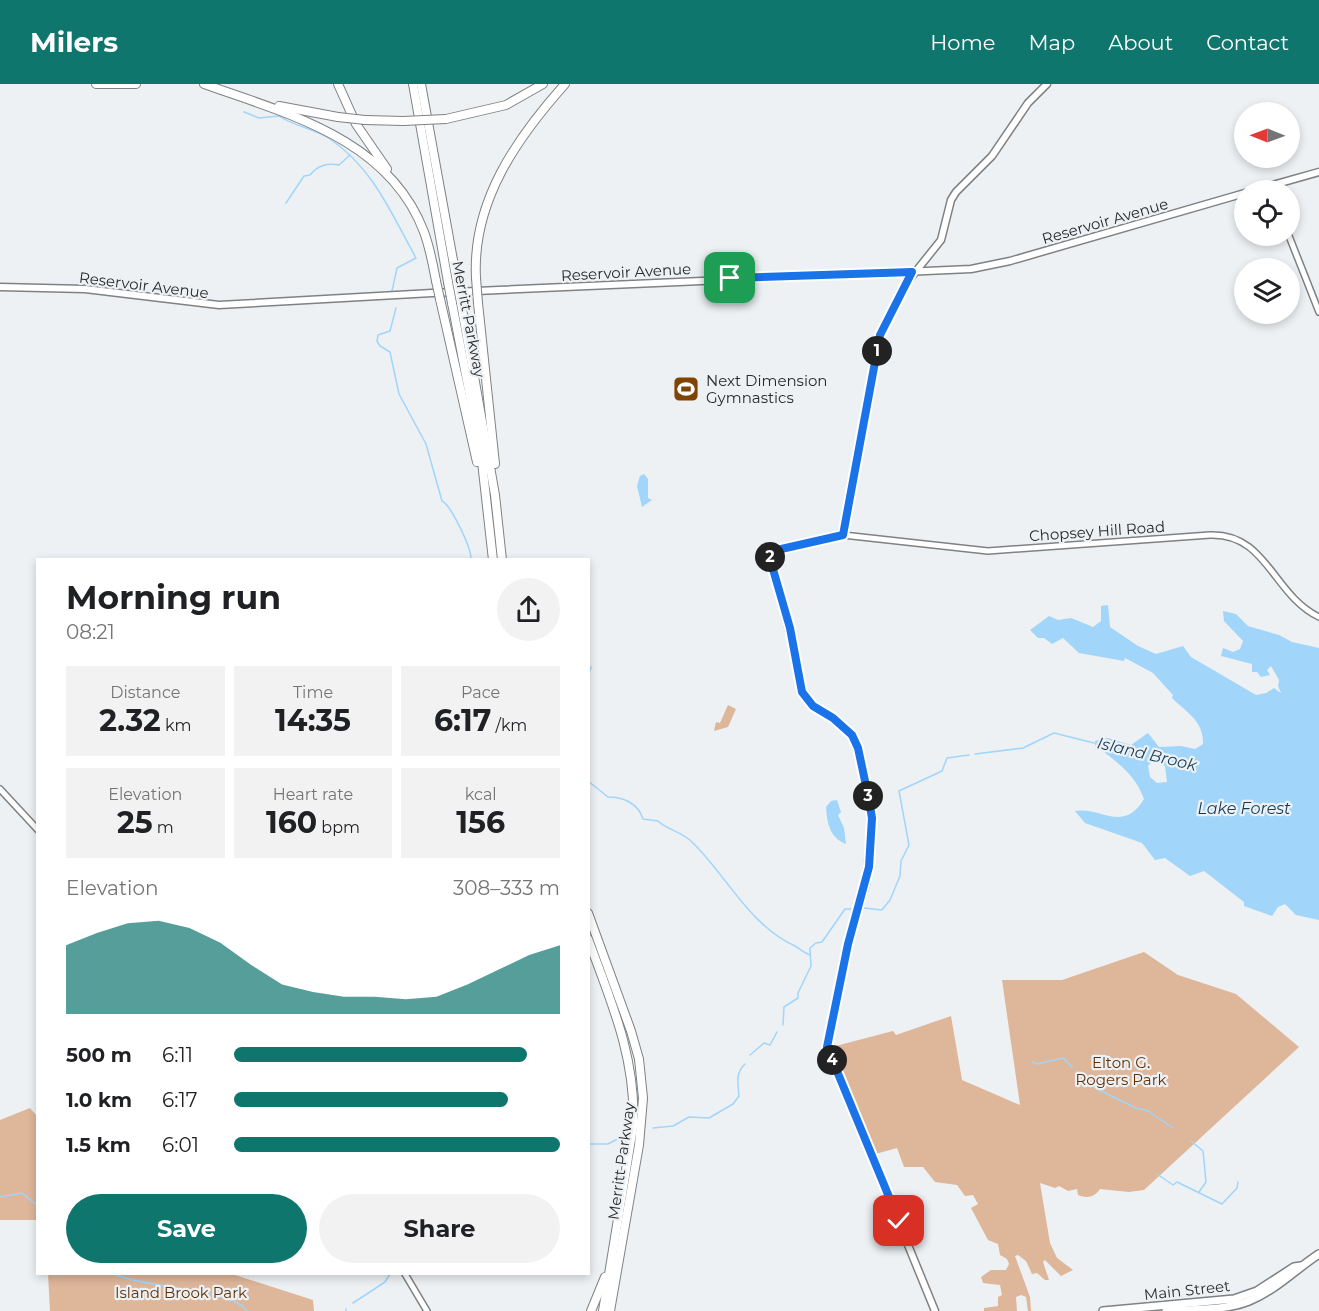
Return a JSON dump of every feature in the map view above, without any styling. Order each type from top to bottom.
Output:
[{"type":"highway","points":[[96,84],[136,84]]},
{"type":"highway","points":[[204,84],[334,133],[381,168],[409,202]]},
{"type":"highway","points":[[338,84],[356,124],[409,202],[424,233],[474,443],[487,524],[490,529]]},
{"type":"highway","name":"Merritt Parkway","points":[[413,84],[481,453],[493,558]]},
{"type":"highway","name":"Merritt Parkway","points":[[421,84],[461,303],[498,522],[502,558]]},
{"type":"highway","points":[[222,90],[291,109],[365,120],[403,121],[446,119],[502,106],[543,84]]},
{"type":"highway","points":[[498,522],[500,511],[476,278],[479,226],[495,184],[526,132],[565,84]]},
{"type":"highway","name":"Merritt Parkway","points":[[590,918],[631,1031],[642,1078],[642,1123],[610,1311]]},
{"type":"highway","name":"Merritt Parkway","points":[[590,944],[622,1030],[633,1081],[633,1127],[603,1311]]},
{"type":"highway","points":[[591,1311],[612,1256]]},
{"type":"highway","points":[[615,1311],[617,1276]]},
{"type":"main road","points":[[935,1311],[827,1047],[848,944],[866,885],[872,818],[862,764],[852,735],[833,718],[813,706],[802,692],[790,628],[768,552],[843,535],[880,335],[912,272],[941,240],[951,200],[956,192],[992,156],[1028,103],[1047,84]]},
{"type":"main road","points":[[1297,180],[1319,172]]},
{"type":"main road","name":"Reservoir Avenue","points":[[0,287],[85,289],[219,305],[730,278],[912,272],[993,265],[1234,196]]},
{"type":"main road","name":"Main Street","points":[[1103,1311],[1230,1303],[1257,1291],[1319,1254]]},
{"type":"main road","name":"Main Street","points":[[1166,1311],[1189,1307]]},
{"type":"street","points":[[1293,246],[1319,312]]},
{"type":"street","name":"Chopsey Hill Road","points":[[843,535],[988,551],[1210,535],[1231,536],[1252,547],[1294,601],[1319,617]]},
{"type":"street","points":[[0,789],[36,828]]},
{"type":"street","points":[[406,1275],[428,1311]]},
{"type":"green space","points":[[728,705],[736,709],[728,727],[714,731],[716,722],[720,723]]},
{"type":"green space","name":"Elton G. Rogers Park","points":[[1144,952],[1178,975],[1236,994],[1299,1047],[1144,1190],[1129,1192],[1100,1189],[1093,1195],[1085,1197],[1078,1195],[1077,1189],[1068,1191],[1059,1186],[1055,1188],[1040,1183],[1050,1243],[1057,1258],[1073,1270],[1061,1276],[1045,1260],[1043,1262],[1049,1280],[1045,1280],[1037,1273],[1032,1274],[1026,1261],[1018,1255],[1015,1256],[1030,1297],[1031,1311],[1028,1311],[1026,1297],[1021,1295],[1016,1297],[1017,1311],[984,1311],[984,1308],[998,1306],[998,1297],[1002,1295],[1000,1285],[983,1283],[981,1277],[991,1270],[1006,1270],[1009,1264],[1007,1259],[1000,1255],[998,1244],[988,1240],[971,1208],[978,1204],[973,1195],[965,1196],[957,1185],[935,1182],[923,1167],[904,1167],[897,1148],[872,1155],[828,1048],[893,1031],[896,1035],[951,1016],[962,1080],[1020,1105],[1002,980],[1062,980]]},
{"type":"green space","points":[[30,1108],[36,1115],[36,1220],[0,1220],[0,1120]]},
{"type":"green space","name":"Island Brook Park","points":[[48,1275],[235,1275],[313,1300],[314,1311],[50,1311]]},
{"type":"water","points":[[644,474],[648,479],[648,498],[652,500],[642,507],[637,486],[640,476]]},
{"type":"water","name":"Lake Forest","points":[[1108,605],[1110,627],[1138,646],[1156,654],[1183,646],[1191,657],[1256,695],[1274,688],[1281,693],[1278,686],[1279,680],[1271,666],[1267,670],[1270,675],[1261,677],[1257,672],[1252,672],[1252,664],[1221,656],[1223,648],[1233,652],[1240,649],[1243,641],[1224,621],[1223,611],[1236,614],[1248,626],[1279,635],[1292,642],[1319,648],[1319,920],[1296,915],[1285,904],[1278,907],[1272,916],[1244,906],[1244,902],[1204,871],[1190,876],[1165,858],[1155,860],[1142,843],[1085,823],[1075,811],[1085,810],[1120,817],[1136,809],[1144,799],[1130,775],[1095,745],[1095,741],[1108,738],[1131,745],[1148,733],[1159,747],[1181,746],[1195,749],[1203,744],[1201,729],[1197,723],[1172,698],[1173,695],[1153,673],[1125,658],[1124,661],[1079,653],[1063,638],[1052,644],[1044,638],[1038,638],[1030,630],[1049,616],[1058,620],[1071,618],[1093,627],[1101,621],[1101,606]],"holes":[[[1154,759],[1165,766],[1167,782],[1157,783],[1150,777],[1148,766]]]},
{"type":"water","points":[[837,800],[841,812],[838,815],[844,828],[846,844],[836,838],[827,819],[826,807],[831,801]]},
{"type":"waterway","points":[[244,112],[259,118],[279,116],[291,123],[318,132],[345,151],[370,178],[416,258],[397,268],[392,291]]},
{"type":"waterway","points":[[286,203],[304,176],[310,175],[323,166],[339,165],[350,155]]},
{"type":"waterway","points":[[396,308],[390,331],[378,335],[377,341],[380,346],[390,352],[399,394],[426,444],[442,501],[460,528],[471,558]]},
{"type":"waterway","name":"Island Brook","points":[[975,754],[1023,748],[1054,733],[1094,743]]},
{"type":"waterway","name":"Island Brook","points":[[864,908],[882,910],[890,900],[900,876],[901,861],[909,845],[899,791],[942,771],[947,758],[969,755]]},
{"type":"waterway","points":[[590,783],[608,797],[619,798],[634,805],[643,819],[658,821],[688,838],[764,926],[810,955]]},
{"type":"waterway","name":"Island Brook","points":[[783,1025],[784,1007],[798,998],[798,993],[811,966],[810,948],[822,942],[845,909],[854,909]]},
{"type":"waterway","name":"Island Brook","points":[[750,1055],[764,1043],[770,1045],[777,1032]]},
{"type":"waterway","points":[[1032,1062],[1037,1064],[1063,1058],[1072,1067]]},
{"type":"waterway","name":"Island Brook","points":[[653,1128],[673,1126],[689,1117],[709,1118],[733,1104],[739,1096],[738,1075],[745,1064]]},
{"type":"waterway","points":[[1076,1071],[1097,1089],[1136,1108],[1148,1111],[1173,1128]]},
{"type":"waterway","name":"Island Brook","points":[[590,1144],[608,1144],[623,1136]]},
{"type":"waterway","points":[[1191,1141],[1203,1151],[1206,1182],[1199,1192]]},
{"type":"waterway","points":[[1157,1174],[1173,1185],[1177,1182],[1222,1204],[1237,1188],[1238,1182]]},
{"type":"waterway","name":"Island Brook","points":[[0,1197],[22,1193],[36,1204]]},
{"type":"waterway","name":"Island Brook","points":[[117,1275],[145,1283],[207,1293],[225,1298],[247,1311]]},
{"type":"waterway","name":"Island Brook","points":[[353,1303],[385,1282],[389,1275]]},
{"type":"place","name":"Next Dimension Gymnastics","points":[[686,389]]},
{"type":"route","points":[[730,278],[912,272],[880,335],[843,535],[768,552],[790,628],[804,698],[824,714],[833,718],[852,735],[858,748],[868,795],[872,818],[869,867],[866,885],[848,944],[827,1047],[899,1221]]}]
